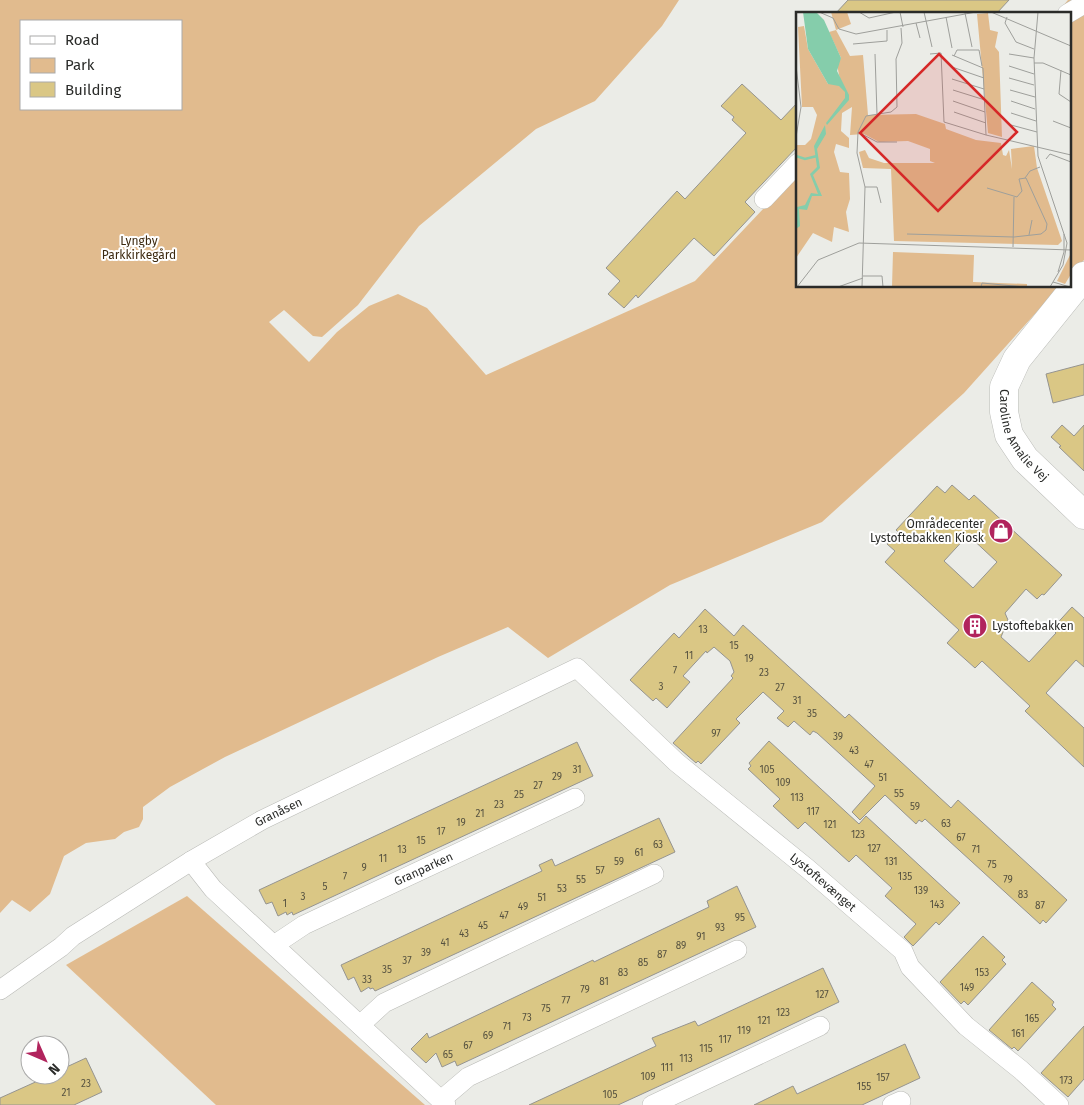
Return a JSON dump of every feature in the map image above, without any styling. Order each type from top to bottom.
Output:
[{"type":"street","points":[[1070,12],[1084,4]]},
{"type":"street","points":[[764,199],[796,165]]},
{"type":"street","name":"Caroline Amalie Vej","points":[[1084,276],[1017,359],[1004,387],[1004,412],[1009,435],[1025,459],[1084,514]]},
{"type":"street","name":"Granåsen","points":[[0,990],[61,947],[73,936],[191,861],[262,820],[577,668]]},
{"type":"street","name":"Lystoftevænget","points":[[577,668],[676,762],[808,869],[903,952],[910,967],[966,1026],[1059,1105]]},
{"type":"street","name":"Granparken","points":[[274,946],[304,924],[575,798]]},
{"type":"street","points":[[191,861],[214,889],[444,1102],[468,1077],[737,950]]},
{"type":"street","points":[[360,1025],[384,1003],[654,874]]},
{"type":"street","points":[[652,1105],[820,1026]]},
{"type":"green space","name":"Lyngby Parkkirkegård","points":[[0,0],[679,0],[662,26],[595,101],[536,129],[419,226],[358,305],[322,337],[313,336],[284,310],[269,322],[309,362],[337,332],[369,306],[398,294],[427,308],[486,375],[695,281],[796,174],[796,288],[1058,288],[964,393],[822,522],[670,585],[548,658],[508,627],[438,657],[225,757],[170,787],[143,807],[143,819],[139,827],[124,832],[115,839],[86,843],[64,856],[50,894],[30,912],[12,900],[0,913]]},
{"type":"green space","points":[[1068,0],[1084,0],[1084,260],[1072,273],[1072,12],[1058,12]]},
{"type":"green space","points":[[187,896],[425,1105],[216,1105],[66,965]]},
{"type":"building","points":[[848,0],[1009,0],[998,12],[837,12]]},
{"type":"building","points":[[742,84],[781,120],[796,104],[796,148],[745,202],[755,212],[714,256],[694,238],[638,298],[636,295],[624,308],[608,294],[620,281],[606,268],[677,191],[685,199],[746,133],[732,120],[734,117],[721,106]]},
{"type":"building","points":[[1084,364],[1084,395],[1053,403],[1046,374]]},
{"type":"building","points":[[1062,425],[1074,436],[1084,425],[1084,471],[1051,437]]},
{"type":"building","name":"Lystoftebakken","points":[[952,485],[969,500],[974,495],[1062,575],[1044,595],[1042,594],[1037,599],[1026,589],[1005,613],[1008,620],[1001,637],[1029,662],[1056,633],[1052,629],[1072,607],[1084,618],[1084,667],[1076,660],[1046,693],[1084,728],[1084,767],[1025,711],[1030,706],[982,661],[975,668],[947,643],[959,630],[885,562],[895,551],[887,544],[898,532],[896,530],[937,486],[945,493]],"holes":[[[968,535],[997,562],[973,588],[944,561]]]},
{"type":"building","points":[[705,609],[734,636],[743,625],[845,718],[849,714],[951,808],[958,800],[1067,900],[1046,923],[1043,920],[1040,924],[925,819],[922,822],[919,820],[916,824],[885,795],[860,820],[852,812],[875,786],[817,733],[813,731],[810,735],[794,721],[788,727],[777,718],[784,711],[763,692],[736,719],[740,723],[701,764],[698,761],[696,763],[673,743],[733,678],[731,676],[734,672],[730,661],[714,647],[707,653],[706,651],[683,676],[690,682],[667,708],[656,698],[653,701],[630,680],[674,633],[679,638]]},
{"type":"building","points":[[769,741],[859,824],[866,816],[960,903],[939,925],[936,922],[913,946],[904,937],[916,924],[885,896],[892,888],[856,855],[849,862],[805,822],[798,829],[773,806],[780,799],[748,769],[751,766],[749,763]]},
{"type":"building","points":[[577,742],[593,776],[293,915],[292,912],[287,915],[286,912],[278,916],[272,902],[266,904],[259,890]]},
{"type":"building","points":[[659,818],[675,852],[375,991],[369,987],[361,992],[354,977],[348,980],[341,965],[542,871],[539,865],[552,859],[555,866]]},
{"type":"building","points":[[737,886],[756,927],[457,1066],[455,1061],[442,1067],[436,1053],[426,1063],[411,1049],[427,1033],[429,1038],[593,960],[594,962],[709,907],[707,901]]},
{"type":"building","points":[[983,936],[1005,957],[1002,960],[1006,964],[968,1005],[964,1001],[961,1004],[940,982]]},
{"type":"building","points":[[823,968],[839,1002],[753,1043],[618,1105],[529,1105],[656,1046],[652,1038],[695,1021],[698,1026]]},
{"type":"building","points":[[1032,982],[1054,1002],[1052,1005],[1056,1009],[1018,1051],[1014,1047],[1012,1049],[989,1030]]},
{"type":"building","points":[[1084,1026],[1084,1079],[1068,1097],[1041,1073]]},
{"type":"building","points":[[905,1044],[920,1078],[862,1105],[754,1105],[793,1086],[797,1094]]},
{"type":"building","points":[[86,1058],[102,1092],[74,1105],[0,1105],[0,1098],[29,1085],[70,1085],[70,1065]]},
{"type":"place","name":"Områdecenter Lystoftebakken Kiosk","points":[[1001,531]]},
{"type":"place","name":"Lystoftebakken","points":[[975,626]]}]
